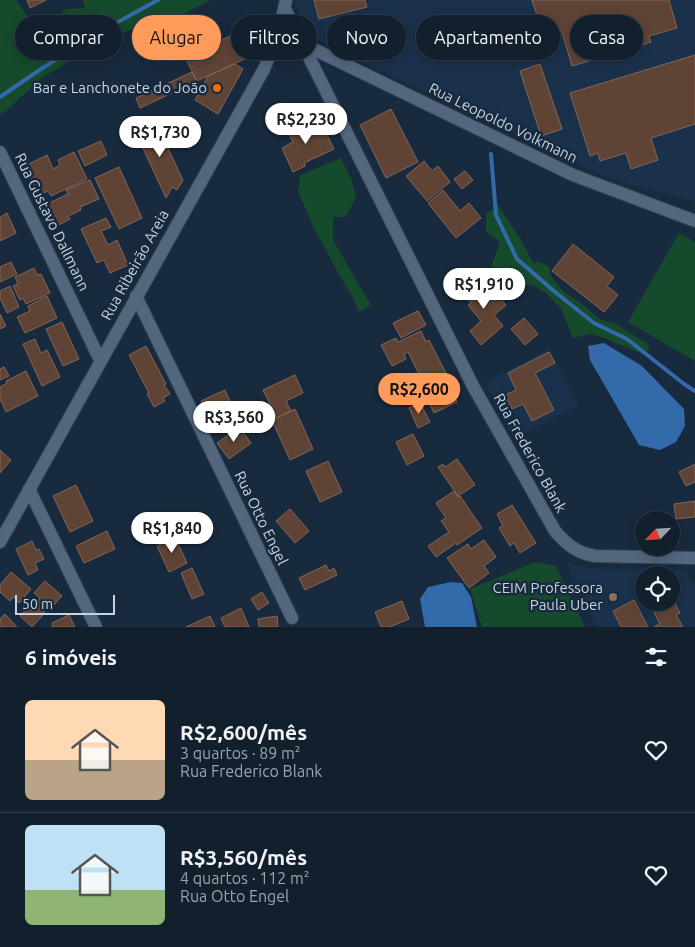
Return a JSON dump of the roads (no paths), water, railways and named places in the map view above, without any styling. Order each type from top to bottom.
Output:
[{"type":"street","name":"Rua Ribeirão Areia","points":[[0,542],[264,68],[272,51],[285,10]]},
{"type":"street","name":"Rua Leopoldo Volkmann","points":[[317,51],[573,175],[695,221]]},
{"type":"street","name":"Rua Frederico Blank","points":[[310,60],[473,386],[555,531],[568,545],[584,554],[595,556],[695,558]]},
{"type":"street","name":"Rua Gustavo Dallmann","points":[[0,152],[100,360]]},
{"type":"street","name":"Rua Otto Engel","points":[[136,296],[292,618]]},
{"type":"street","points":[[29,489],[96,627]]},
{"type":"water","points":[[604,343],[642,366],[684,409],[685,426],[676,442],[660,450],[639,445],[590,360],[588,346]]},
{"type":"water","points":[[451,582],[462,583],[471,597],[477,627],[425,627],[420,599],[428,587]]},
{"type":"waterway","points":[[0,97],[117,22],[158,0]]},
{"type":"waterway","points":[[491,154],[496,215],[517,259],[594,323],[627,339],[695,391]]},
{"type":"place","name":"Bar e Lanchonete do João","points":[[217,88]]},
{"type":"place","name":"CEIM Professora Paula Uber","points":[[613,597]]}]
